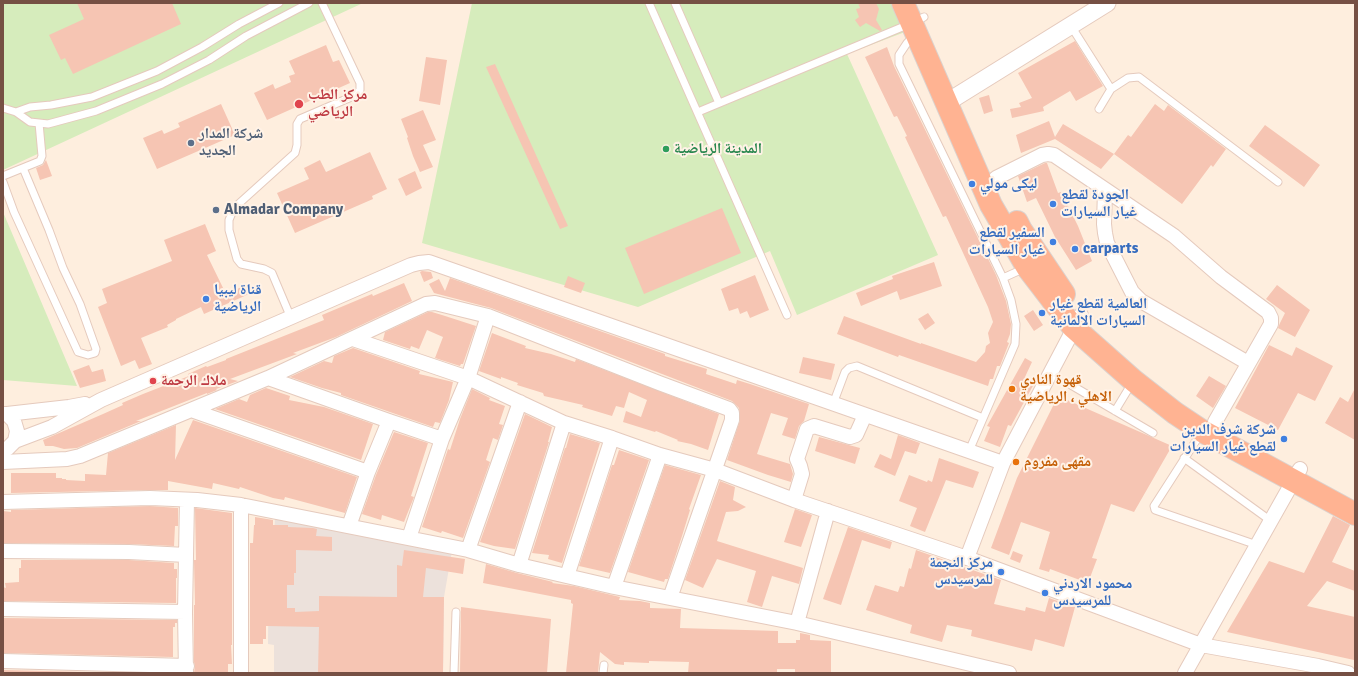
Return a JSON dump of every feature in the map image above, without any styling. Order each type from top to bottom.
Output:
[{"type":"highway","points":[[903,3],[918,19],[953,99],[991,205],[1027,267],[1134,381],[1175,413],[1209,427],[1297,475],[1355,514]]},
{"type":"highway","points":[[953,99],[996,178],[1021,230],[1061,290],[1077,321],[1110,344],[1157,383],[1206,418],[1209,427]]},
{"type":"highway","points":[[1297,475],[1355,499]]},
{"type":"street","points":[[953,99],[1107,3]]},
{"type":"street","points":[[996,178],[1042,155],[1054,155],[1174,236],[1221,277],[1268,312],[1271,318],[1271,324],[1209,427]]},
{"type":"street","points":[[1105,190],[1104,224],[1107,243],[1132,292],[1140,301],[1248,363]]},
{"type":"street","points":[[3,450],[8,448],[15,441],[52,427],[101,400],[411,265],[429,262],[1003,463]]},
{"type":"street","points":[[3,462],[74,458],[268,378],[431,303],[488,316],[729,409],[732,413],[732,420],[670,598]]},
{"type":"street","points":[[409,538],[442,438],[468,378],[488,316]]},
{"type":"street","points":[[967,558],[1003,463],[1077,321]]},
{"type":"street","points":[[353,339],[468,378],[564,423],[660,455],[714,470],[794,500],[967,558],[1201,645],[1318,666],[1348,673]]},
{"type":"street","points":[[268,378],[389,421],[442,438]]},
{"type":"street","points":[[5,414],[69,407],[101,400]]},
{"type":"street","points":[[468,550],[520,402]]},
{"type":"street","points":[[191,410],[368,472]]},
{"type":"street","points":[[5,414],[14,421],[16,426],[17,431],[15,441]]},
{"type":"street","points":[[794,500],[802,474],[797,459],[807,429],[814,426],[850,437],[856,435],[865,415]]},
{"type":"street","points":[[349,526],[368,472],[389,421]]},
{"type":"street","points":[[519,565],[564,423]]},
{"type":"street","points":[[567,576],[612,438]]},
{"type":"street","points":[[3,455],[23,461]]},
{"type":"street","points":[[614,587],[660,455]]},
{"type":"street","points":[[1185,673],[1297,475]]},
{"type":"street","points":[[3,502],[150,498],[241,505],[468,550],[519,565],[614,587],[797,623],[1009,673]]},
{"type":"street","points":[[3,661],[186,669],[185,612],[187,500]]},
{"type":"street","points":[[241,505],[242,673]]},
{"type":"street","points":[[797,623],[828,511]]},
{"type":"street","points":[[3,551],[129,552],[186,555]]},
{"type":"street","points":[[3,609],[185,612]]},
{"type":"lane","points":[[16,112],[30,107],[51,106],[92,97],[157,71],[202,48],[239,24],[279,3]]},
{"type":"lane","points":[[3,108],[16,112],[30,122],[48,124],[96,111],[162,84],[209,60],[246,36],[309,3]]},
{"type":"lane","points":[[292,318],[272,273],[264,269],[241,264],[236,259],[229,230],[229,220],[234,208],[295,153],[298,145],[297,124],[300,118],[356,95],[360,90],[360,83],[322,3]]},
{"type":"lane","points":[[649,3],[787,315]]},
{"type":"lane","points":[[675,3],[719,103]]},
{"type":"lane","points":[[698,112],[918,19]]},
{"type":"lane","points":[[918,19],[907,43],[899,55],[899,64],[1003,278],[1011,300],[1016,324],[1015,344],[969,451]]},
{"type":"lane","points":[[1071,26],[1111,89]]},
{"type":"lane","points":[[1099,109],[1111,89],[1128,78],[1139,77],[1278,182]]},
{"type":"lane","points":[[3,176],[40,161],[42,156],[39,123]]},
{"type":"lane","points":[[3,182],[14,212],[78,352],[88,355],[95,353],[96,349],[80,304],[63,268],[50,230],[23,168]]},
{"type":"lane","points":[[1003,278],[1027,267]]},
{"type":"lane","points":[[833,404],[845,372],[849,368],[857,366],[983,418]]},
{"type":"lane","points":[[1115,411],[1134,381]]},
{"type":"lane","points":[[1071,386],[1153,433]]},
{"type":"lane","points":[[1209,427],[1184,458],[1154,506],[1155,510],[1257,545]]},
{"type":"lane","points":[[1184,458],[1271,520]]},
{"type":"lane","points":[[454,673],[456,612]]},
{"type":"lane","points":[[603,673],[604,665]]},
{"type":"shaded area","points":[[275,517],[452,551],[444,597],[443,673],[274,673],[274,645],[268,644],[269,540],[274,540]]},
{"type":"green space","points":[[3,3],[363,3],[3,170]]},
{"type":"green space","name":"المدينة الرياضية","points":[[472,3],[892,3],[905,32],[847,54],[938,255],[797,315],[770,251],[638,307],[422,243]]},
{"type":"green space","points":[[3,212],[77,386],[3,380]]},
{"type":"building","points":[[77,3],[172,3],[181,24],[73,74],[65,58],[61,60],[49,35],[84,19]]},
{"type":"building","points":[[858,3],[876,3],[879,9],[876,20],[882,30],[880,31],[866,23],[860,27],[855,20],[859,17],[856,9],[860,8]]},
{"type":"building","points":[[1075,41],[1103,86],[1076,101],[1070,91],[1043,107],[1044,111],[1012,118],[1010,109],[1021,107],[1019,103],[1032,98],[1018,73]]},
{"type":"building","points":[[326,45],[333,62],[339,60],[350,83],[267,120],[254,93],[273,84],[275,89],[291,82],[289,76],[295,74],[289,61]]},
{"type":"building","points":[[887,47],[894,66],[996,275],[1006,301],[1011,324],[1007,342],[1009,343],[1000,366],[997,366],[993,379],[990,379],[988,386],[899,355],[898,357],[837,334],[844,316],[976,362],[985,352],[986,346],[990,343],[988,333],[993,322],[988,307],[946,216],[943,217],[905,137],[907,136],[897,116],[894,117],[865,57]]},
{"type":"building","points":[[426,57],[447,60],[440,105],[419,101]]},
{"type":"building","points":[[495,64],[568,226],[560,229],[486,67]]},
{"type":"building","points":[[989,95],[993,111],[984,114],[979,98]]},
{"type":"building","points":[[221,104],[235,135],[157,169],[143,138],[162,130],[164,134],[180,127],[178,123]]},
{"type":"building","points":[[1155,104],[1164,111],[1168,105],[1226,149],[1213,167],[1211,165],[1182,204],[1114,154],[1128,135],[1131,137]]},
{"type":"building","points":[[423,110],[436,140],[423,145],[433,167],[420,172],[401,119]]},
{"type":"building","points":[[1049,121],[1055,137],[1063,124],[1114,154],[1101,169],[1055,139],[1021,153],[1016,135]]},
{"type":"building","points":[[1265,125],[1320,165],[1304,187],[1249,146]]},
{"type":"building","points":[[370,152],[387,189],[372,196],[373,199],[295,233],[277,193],[309,179],[304,168],[320,160],[326,172]]},
{"type":"building","points":[[46,160],[52,176],[40,180],[36,168],[43,165]]},
{"type":"building","points":[[1047,163],[1058,193],[1061,192],[1078,226],[1092,261],[1076,270],[1055,237],[1036,198],[1027,202],[1018,176]]},
{"type":"building","points":[[415,171],[422,188],[406,196],[398,179]]},
{"type":"building","points":[[722,208],[741,253],[644,294],[625,248]]},
{"type":"building","points":[[205,224],[216,251],[207,255],[226,294],[246,285],[249,294],[204,314],[201,307],[176,319],[167,325],[168,327],[141,338],[152,364],[139,369],[135,360],[121,366],[98,307],[107,303],[102,289],[172,261],[164,240]]},
{"type":"building","points":[[934,262],[942,286],[900,300],[897,291],[861,306],[856,293],[893,279],[892,276]]},
{"type":"building","points":[[420,272],[431,272],[433,278],[424,282]]},
{"type":"building","points":[[755,275],[769,310],[750,318],[747,311],[740,314],[738,308],[729,311],[721,289]]},
{"type":"building","points":[[568,276],[585,283],[581,293],[564,287]]},
{"type":"building","points":[[450,278],[665,354],[665,356],[707,369],[706,374],[736,384],[737,380],[809,404],[804,421],[799,426],[795,439],[782,435],[788,418],[771,413],[757,454],[790,464],[793,474],[791,482],[727,460],[740,420],[739,408],[732,401],[491,308],[434,293],[429,284],[439,279],[445,291]]},
{"type":"building","points":[[404,283],[412,301],[336,337],[293,353],[297,354],[230,379],[238,381],[136,421],[141,421],[77,448],[64,449],[53,446],[45,446],[43,440],[123,405],[122,403],[189,376],[188,374],[206,366],[207,367],[226,360],[324,320],[322,315],[372,294],[373,296]]},
{"type":"building","points":[[1277,285],[1310,310],[1295,337],[1278,328],[1285,313],[1266,299]]},
{"type":"building","points":[[1033,310],[1043,325],[1034,331],[1024,316]]},
{"type":"building","points":[[428,312],[476,326],[463,364],[460,366],[435,358],[443,337],[427,330],[419,349],[411,346],[410,349],[383,340],[385,332]]},
{"type":"building","points":[[928,313],[935,323],[925,330],[918,319]]},
{"type":"building","points":[[492,333],[526,346],[525,348],[551,354],[575,362],[576,359],[719,414],[708,450],[677,441],[678,440],[656,431],[655,432],[623,422],[626,411],[641,417],[647,400],[629,392],[624,408],[616,406],[612,416],[582,407],[583,405],[544,396],[543,393],[517,385],[518,383],[479,371]]},
{"type":"building","points":[[1269,345],[1292,356],[1296,347],[1333,366],[1315,401],[1298,393],[1278,430],[1235,408]]},
{"type":"building","points":[[353,348],[420,371],[419,374],[453,382],[449,400],[440,423],[435,422],[433,427],[341,395],[341,393],[290,377],[324,361],[332,363],[334,356]]},
{"type":"building","points":[[803,357],[835,364],[831,380],[799,373]]},
{"type":"building","points":[[1025,358],[1032,362],[1025,377],[1035,382],[1011,426],[1008,425],[1000,447],[984,441],[990,427],[987,426]]},
{"type":"building","points":[[89,365],[92,372],[103,369],[106,381],[80,388],[73,371]]},
{"type":"building","points":[[1209,376],[1226,386],[1213,408],[1196,396]]},
{"type":"building","points":[[266,388],[290,396],[289,400],[324,407],[373,424],[361,460],[215,409],[239,399],[247,402],[250,395]]},
{"type":"building","points":[[1355,388],[1355,440],[1325,423],[1340,397],[1348,402]]},
{"type":"building","points":[[472,389],[490,398],[489,400],[505,406],[499,424],[503,425],[498,440],[493,438],[486,460],[490,462],[463,538],[442,531],[441,533],[422,527],[448,449],[450,450]]},
{"type":"building","points":[[1058,396],[1172,446],[1134,512],[1111,504],[1092,558],[1097,559],[1088,583],[1050,569],[1049,572],[1039,569],[1050,532],[1021,522],[1009,555],[991,548],[1017,478]]},
{"type":"building","points":[[525,414],[552,427],[549,442],[515,549],[480,542]]},
{"type":"building","points":[[193,420],[357,477],[345,513],[285,497],[284,500],[273,498],[240,487],[239,489],[213,483],[212,489],[168,481],[168,490],[11,493],[11,473],[56,473],[56,478],[85,481],[85,474],[106,475],[108,453],[176,425],[175,460]]},
{"type":"building","points":[[394,432],[428,443],[411,496],[414,497],[404,522],[382,515],[381,520],[362,514]]},
{"type":"building","points":[[570,434],[600,443],[562,563],[548,559],[549,555],[532,553]]},
{"type":"building","points":[[898,435],[920,443],[916,454],[905,451],[895,476],[874,467],[880,454],[891,459]]},
{"type":"building","points":[[819,437],[860,448],[855,464],[815,451]]},
{"type":"building","points":[[619,450],[649,460],[610,573],[579,566],[612,465],[614,465]]},
{"type":"building","points":[[939,458],[979,472],[973,488],[946,480],[925,532],[910,526],[917,508],[899,501],[909,475],[927,482],[928,480],[932,482]]},
{"type":"building","points":[[665,465],[701,475],[668,579],[665,579],[664,582],[628,572]]},
{"type":"building","points":[[720,481],[735,487],[733,500],[746,507],[738,511],[726,512],[717,541],[803,568],[799,584],[772,576],[762,607],[747,602],[756,571],[717,559],[703,588],[685,580]]},
{"type":"building","points":[[150,506],[178,508],[178,526],[175,526],[174,546],[129,544],[3,543],[3,511],[11,512],[11,510]]},
{"type":"building","points":[[195,508],[232,513],[232,664],[228,664],[228,673],[194,673],[194,560],[196,560]]},
{"type":"building","points":[[795,509],[812,515],[801,547],[784,542]]},
{"type":"building","points":[[1333,516],[1350,525],[1332,562],[1355,571],[1355,591],[1327,581],[1307,606],[1355,617],[1354,660],[1227,632],[1269,561],[1304,573]]},
{"type":"building","points":[[255,517],[273,520],[273,525],[288,525],[288,527],[317,529],[316,536],[332,537],[332,551],[296,550],[296,573],[294,573],[294,585],[287,585],[287,608],[295,608],[295,612],[319,611],[319,596],[397,597],[397,565],[402,566],[404,550],[465,559],[463,574],[426,568],[423,597],[444,597],[443,673],[318,673],[319,627],[266,626],[266,639],[263,639],[263,644],[250,644],[250,543],[253,543]]},
{"type":"building","points":[[848,527],[892,542],[890,549],[862,540],[841,605],[823,599]]},
{"type":"building","points":[[916,550],[1001,580],[994,604],[1025,611],[1026,607],[1045,612],[1049,598],[1075,607],[1064,647],[1035,639],[1032,651],[971,636],[972,630],[947,625],[942,642],[910,633],[912,625],[866,610],[875,585],[898,592],[900,586],[904,587]]},
{"type":"building","points":[[1013,551],[1023,555],[1020,563],[1010,559]]},
{"type":"building","points":[[21,560],[129,560],[174,563],[174,569],[177,569],[176,603],[3,601],[3,587],[6,588],[5,583],[19,582],[19,568],[21,568]]},
{"type":"building","points":[[486,564],[553,582],[552,583],[574,586],[620,597],[619,600],[650,603],[650,608],[681,609],[680,628],[778,631],[778,643],[796,643],[796,640],[800,640],[800,633],[810,635],[810,640],[831,641],[831,673],[795,673],[795,669],[777,669],[777,673],[688,673],[689,662],[649,661],[649,663],[624,662],[624,665],[615,664],[600,652],[598,673],[566,673],[573,604],[571,603],[571,600],[483,583]]},
{"type":"building","points":[[461,607],[551,619],[547,673],[460,673]]},
{"type":"building","points":[[3,618],[177,620],[175,627],[173,627],[173,657],[3,653]]},
{"type":"building","points":[[3,670],[132,673],[3,673]]},
{"type":"place","name":"مركز الطب الرياضي","points":[[299,104]]},
{"type":"place","name":"شركة المدار الجديد","points":[[191,143]]},
{"type":"place","name":"المدينة الرياضية","points":[[666,149]]},
{"type":"place","name":"ليكى مولي","points":[[972,184]]},
{"type":"place","name":"الجودة لقطع غيار السيارات","points":[[1053,204]]},
{"type":"place","name":"Almadar Company","points":[[216,210]]},
{"type":"place","name":"السفير لقطع غيار السيارات","points":[[1053,242]]},
{"type":"place","name":"carparts","points":[[1075,249]]},
{"type":"place","name":"قناة ليبيا الرياضية","points":[[206,299]]},
{"type":"place","name":"العالمية لقطع غيار السيارات الالمانية","points":[[1042,313]]},
{"type":"place","name":"ملاك الرحمة","points":[[153,381]]},
{"type":"place","name":"قهوة النادي الاهلي ، الرياضية","points":[[1012,389]]},
{"type":"place","name":"شركة شرف الدين لقطع غيار السيارات","points":[[1284,439]]},
{"type":"place","name":"مقهى مفروم","points":[[1016,462]]},
{"type":"place","name":"مركز النجمة للمرسيدس","points":[[1001,572]]},
{"type":"place","name":"محمود الاردني للمرسيدس","points":[[1045,593]]}]
